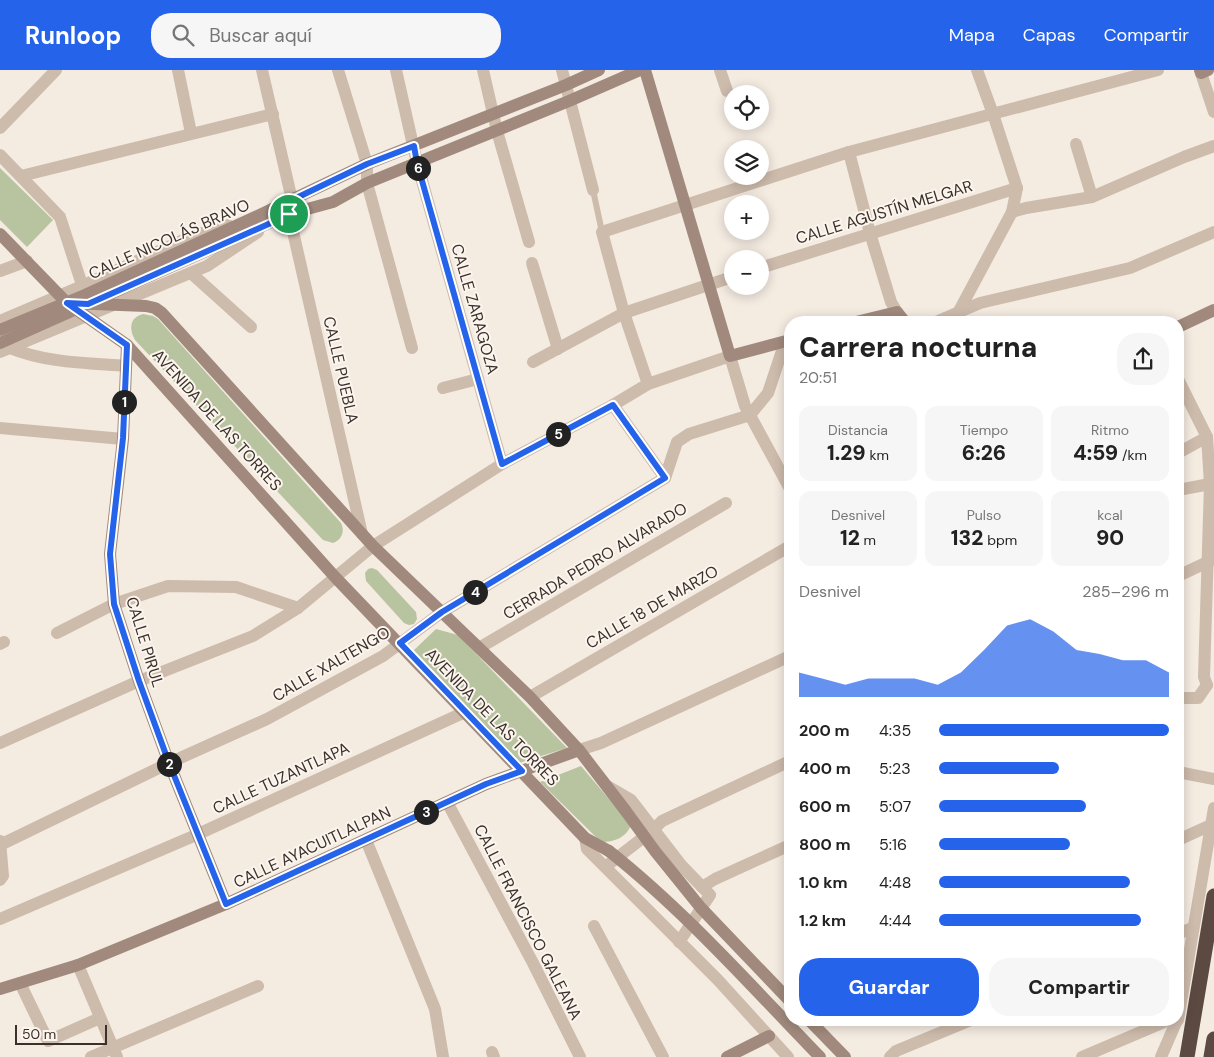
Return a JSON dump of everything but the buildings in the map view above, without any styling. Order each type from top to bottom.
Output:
[{"type":"highway","points":[[1187,1057],[1214,896]]},
{"type":"highway","points":[[1211,1057],[1214,1039]]},
{"type":"main road","name":"CALLE NICOLÁS BRAVO","points":[[0,330],[78,301],[270,217],[292,200],[367,164],[566,85],[599,70]]},
{"type":"main road","name":"CALLE NICOLÁS BRAVO","points":[[270,217],[334,202],[367,183],[497,131],[640,70]]},
{"type":"main road","points":[[645,70],[730,356],[784,342]]},
{"type":"main road","name":"AVENIDA DE LAS TORRES","points":[[0,234],[27,262],[78,301],[127,345],[335,576],[585,838],[609,851],[635,872],[685,919],[784,1020]]},
{"type":"main road","name":"CALLE NICOLÁS BRAVO","points":[[3,347],[78,301]]},
{"type":"main road","name":"AVENIDA DE LAS TORRES","points":[[78,301],[146,306],[155,308],[162,313],[373,546],[530,697],[579,750],[655,851],[701,908],[784,994]]},
{"type":"main road","points":[[1184,324],[1214,310]]},
{"type":"main road","points":[[881,316],[897,312],[900,316]]},
{"type":"main road","name":"CALLE PIRUL","points":[[127,345],[123,438],[110,554],[114,604],[139,681],[169,763],[196,834],[226,904]]},
{"type":"main road","name":"CALLE AYACUITLALPAN","points":[[0,989],[78,965],[226,904],[486,784],[579,750]]},
{"type":"main road","name":"AVENIDA DE LAS TORRES","points":[[790,1026],[820,1057]]},
{"type":"main road","points":[[815,1026],[845,1057]]},
{"type":"main road","points":[[727,1057],[768,1036]]},
{"type":"street","points":[[0,128],[56,70]]},
{"type":"street","points":[[178,70],[191,133]]},
{"type":"street","points":[[262,70],[292,200],[289,214]]},
{"type":"street","points":[[338,70],[367,164],[367,183],[412,348]]},
{"type":"street","name":"CALLE ZARAGOZA","points":[[396,70],[417,163],[502,464]]},
{"type":"street","points":[[483,70],[497,131],[529,242]]},
{"type":"street","points":[[562,70],[593,190]]},
{"type":"street","points":[[720,70],[724,85]]},
{"type":"street","points":[[959,311],[1012,212],[1017,188],[977,70]]},
{"type":"street","points":[[648,384],[624,313],[602,232],[850,152],[1158,70]]},
{"type":"street","points":[[1203,71],[1214,112]]},
{"type":"street","points":[[22,176],[273,114]]},
{"type":"street","points":[[1076,144],[1092,197]]},
{"type":"street","points":[[1012,212],[1092,197],[1214,146]]},
{"type":"street","points":[[850,152],[870,233],[891,302],[897,312]]},
{"type":"street","points":[[0,155],[60,217],[78,301]]},
{"type":"street","name":"CALLE AGUSTÍN MELGAR","points":[[769,265],[1017,188]]},
{"type":"street","name":"CALLE PUEBLA","points":[[289,214],[362,534]]},
{"type":"street","points":[[0,321],[78,301],[190,237],[270,217]]},
{"type":"street","points":[[113,304],[207,266],[270,217]]},
{"type":"street","points":[[949,316],[980,303],[1130,268],[1214,232]]},
{"type":"street","points":[[0,271],[27,262]]},
{"type":"street","points":[[532,262],[558,349]]},
{"type":"street","points":[[191,273],[251,327]]},
{"type":"street","points":[[533,362],[624,313],[724,279]]},
{"type":"street","name":"CALLE NICOLÁS BRAVO","points":[[3,347],[57,360],[126,366]]},
{"type":"street","points":[[665,478],[677,442],[689,434],[750,415],[768,393],[784,349]]},
{"type":"street","points":[[0,743],[139,681],[253,636],[298,608],[373,546],[502,464],[613,405],[648,384],[730,356],[746,406],[784,478]]},
{"type":"street","points":[[443,388],[478,379]]},
{"type":"street","points":[[1184,391],[1208,437],[1210,484],[1210,560],[1204,677],[1210,687],[1198,698],[1184,698]]},
{"type":"street","points":[[613,405],[665,478]]},
{"type":"street","points":[[0,428],[123,438]]},
{"type":"street","points":[[1184,450],[1208,437]]},
{"type":"street","name":"CALLE XALTENGO","points":[[0,843],[169,763],[268,719],[383,656],[442,612],[665,478]]},
{"type":"street","points":[[1184,489],[1210,484]]},
{"type":"street","name":"CERRADA PEDRO ALVARADO","points":[[480,648],[726,503]]},
{"type":"street","name":"CALLE 18 DE MARZO","points":[[530,697],[784,549]]},
{"type":"street","points":[[1184,573],[1210,560]]},
{"type":"street","points":[[57,633],[114,604],[168,586],[236,586],[298,608]]},
{"type":"street","points":[[579,750],[601,743],[784,659]]},
{"type":"street","name":"CALLE TUZANTLAPA","points":[[0,919],[196,834],[465,712]]},
{"type":"street","points":[[605,867],[662,821],[784,764]]},
{"type":"street","points":[[1184,773],[1214,779]]},
{"type":"street","points":[[607,786],[631,800],[681,865],[710,895],[679,942]]},
{"type":"street","name":"CALLE FRANCISCO GALEANA","points":[[447,802],[533,963],[580,1057]]},
{"type":"street","points":[[1184,973],[1214,808]]},
{"type":"street","points":[[1184,837],[1211,825]]},
{"type":"street","points":[[585,838],[587,848],[718,980],[788,1057]]},
{"type":"street","points":[[366,840],[436,1009],[443,1057]]},
{"type":"street","points":[[0,843],[3,876],[0,880]]},
{"type":"street","points":[[702,887],[714,879],[784,848]]},
{"type":"street","points":[[594,926],[663,1057]]},
{"type":"street","points":[[1184,931],[1192,928]]},
{"type":"street","points":[[78,965],[115,1053]]},
{"type":"street","points":[[20,983],[48,1040],[100,1018]]},
{"type":"street","points":[[91,1057],[115,1053],[258,986]]},
{"type":"street","points":[[890,1057],[896,1051],[956,1026]]},
{"type":"street","points":[[1082,1057],[1157,1026]]},
{"type":"street","points":[[1161,1057],[1173,1026]]},
{"type":"lane","points":[[593,190],[602,232]]},
{"type":"green space","points":[[0,168],[53,220],[27,247],[0,220]]},
{"type":"green space","points":[[143,314],[158,319],[341,523],[343,532],[339,540],[333,543],[323,540],[135,340],[131,328],[132,324],[135,318]]},
{"type":"green space","points":[[368,569],[377,570],[416,612],[417,619],[414,624],[404,623],[366,581],[365,573]]},
{"type":"green space","points":[[436,629],[458,635],[567,748],[519,763],[412,652]]},
{"type":"green space","points":[[581,766],[631,825],[623,836],[601,842],[540,782]]},
{"type":"route","points":[[414,146],[417,163],[502,464],[613,405],[665,478],[442,612],[400,643],[522,771],[486,784],[226,904],[196,834],[169,763],[139,681],[114,604],[110,554],[123,438],[127,345],[117,336],[67,303],[88,304],[289,214],[292,200],[367,164],[414,146]]}]
